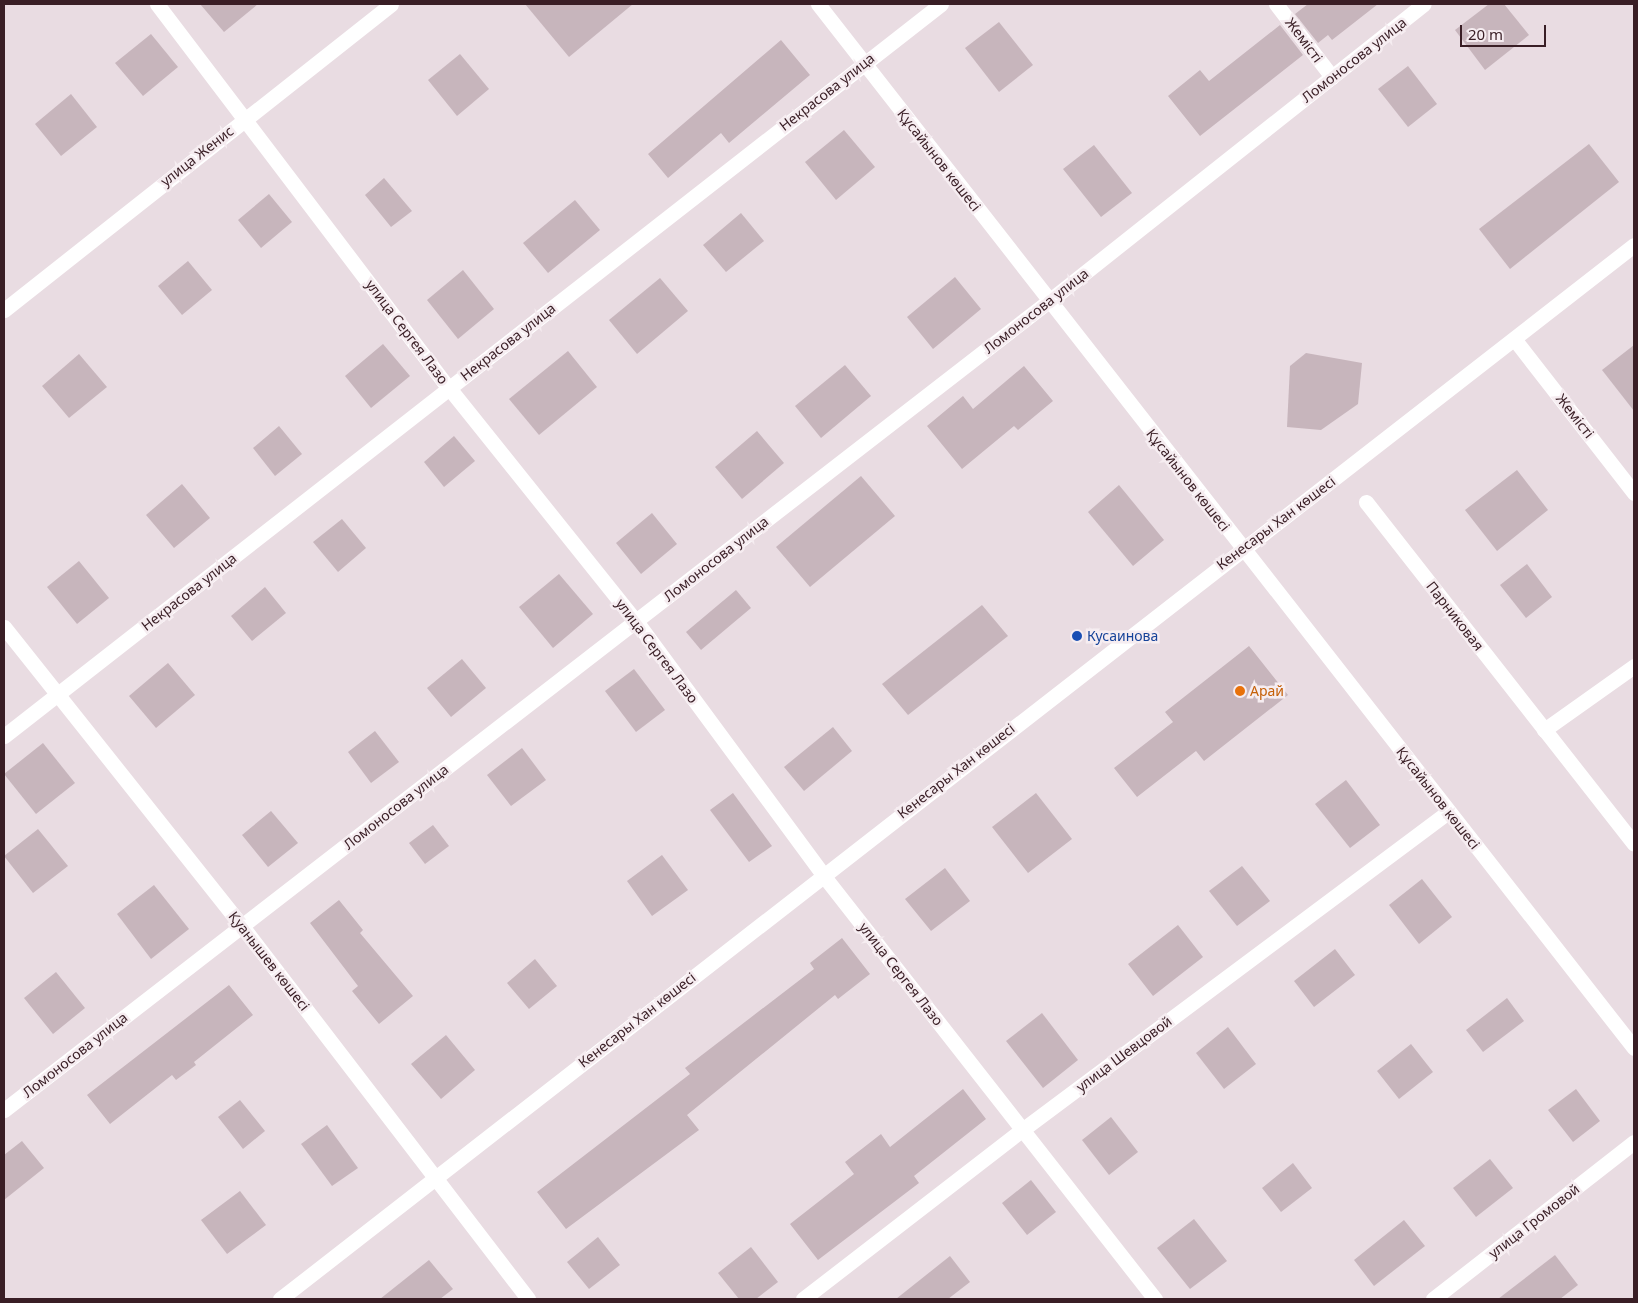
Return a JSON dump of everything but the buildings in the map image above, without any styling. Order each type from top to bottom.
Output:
[{"type":"street","name":"улица Сергея Лазо","points":[[157,4],[449,388],[636,621],[823,875],[1155,1299]]},
{"type":"street","name":"улица Женис","points":[[4,310],[391,4]]},
{"type":"street","name":"Құсайынов көшесі","points":[[818,4],[1241,549],[1634,1048]]},
{"type":"street","name":"Некрасова улица","points":[[4,736],[941,4]]},
{"type":"street","name":"Жемісті","points":[[1276,4],[1332,77]]},
{"type":"street","name":"Ломоносова улица","points":[[4,1110],[1050,302],[1424,4]]},
{"type":"street","name":"Кенесары Хан көшесі","points":[[280,1299],[1241,549],[1515,340],[1634,245]]},
{"type":"street","name":"Жемісті","points":[[1515,340],[1634,493]]},
{"type":"street","name":"Парниковая","points":[[1366,502],[1634,844]]},
{"type":"street","name":"Қуанышев көшесі","points":[[4,627],[242,926],[528,1299]]},
{"type":"street","points":[[1544,730],[1634,666]]},
{"type":"street","name":"улица Шевцовой","points":[[803,1299],[1022,1130],[1448,812]]},
{"type":"street","name":"улица Громовой","points":[[1433,1299],[1634,1142]]},
{"type":"place","name":"Кусаинова","points":[[1077,636]]},
{"type":"place","name":"Арай","points":[[1240,691]]}]
